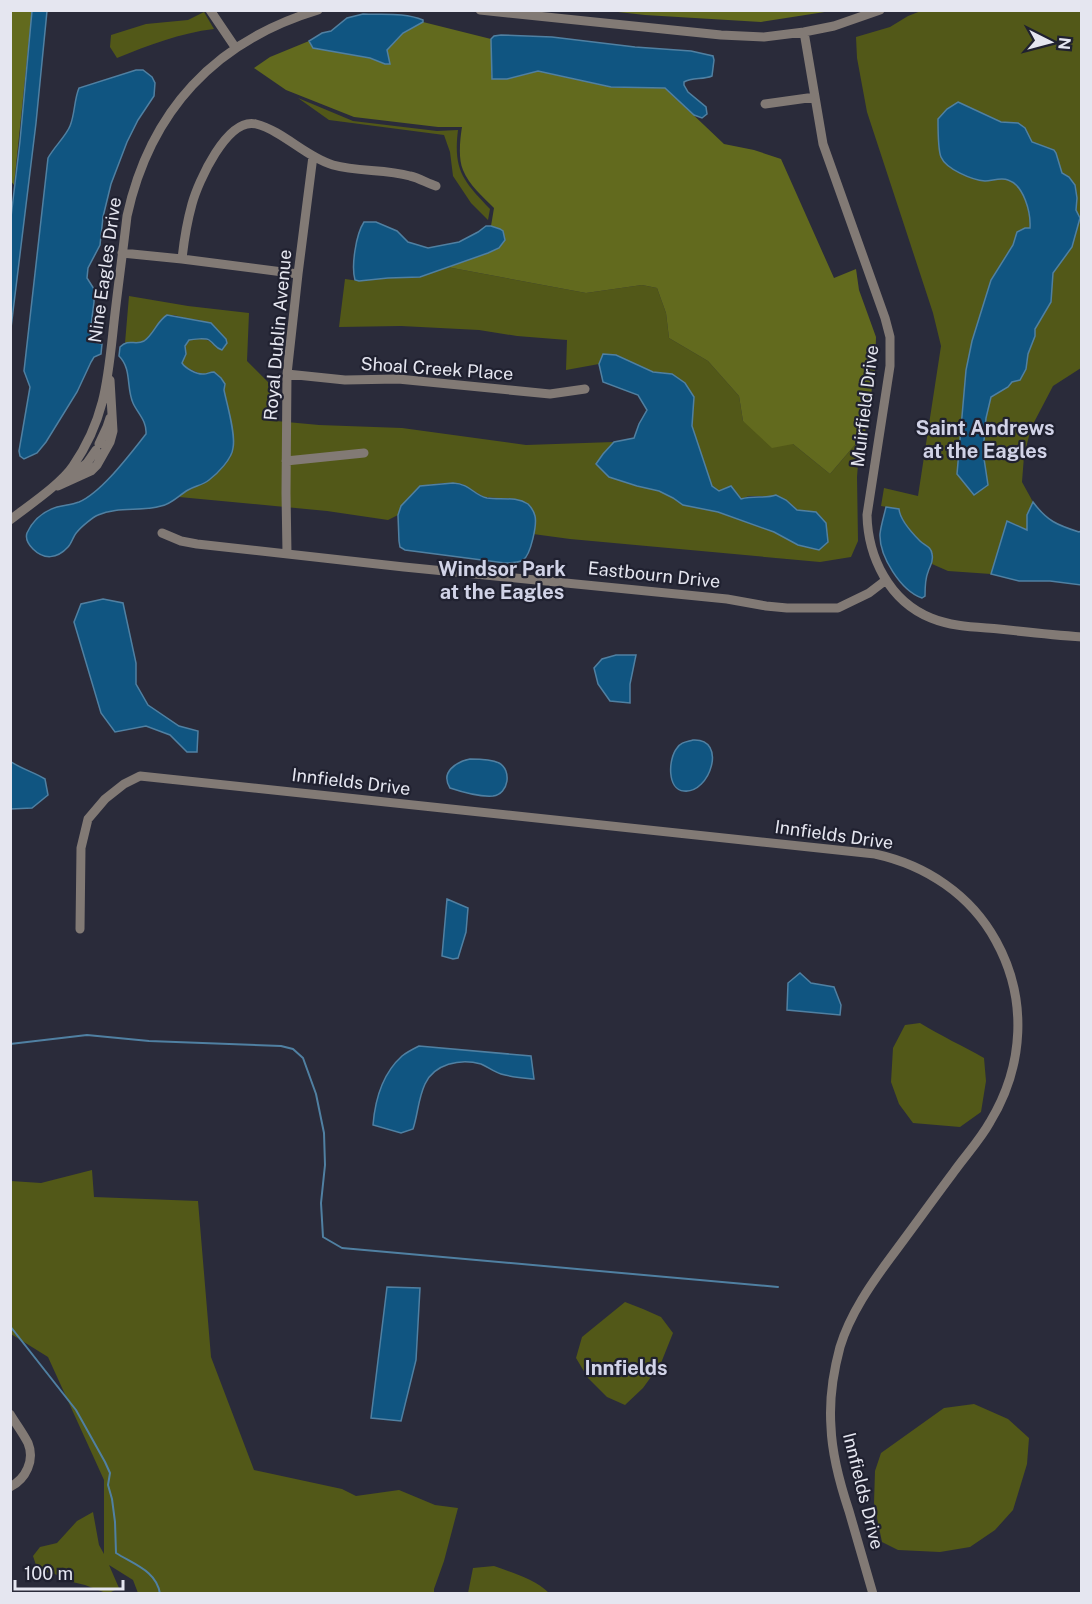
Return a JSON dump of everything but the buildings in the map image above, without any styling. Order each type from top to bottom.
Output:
[{"type":"street","points":[[210,10],[235,47]]},
{"type":"street","name":"Nine Eagles Drive","points":[[49,490],[72,468],[94,430],[101,410],[109,372],[131,195],[153,140],[188,90],[235,47],[285,22],[318,10]]},
{"type":"street","points":[[480,10],[721,35],[764,37],[834,26],[880,10]]},
{"type":"street","name":"Muirfield Drive","points":[[804,32],[823,144],[890,337],[890,366],[867,514],[871,548],[878,567],[899,596],[911,607],[929,617],[967,627],[1082,637]]},
{"type":"street","points":[[765,104],[815,97]]},
{"type":"street","points":[[182,259],[192,202],[202,178],[211,160],[231,132],[247,124],[266,128],[332,164],[411,176],[436,186]]},
{"type":"street","name":"Royal Dublin Avenue","points":[[287,553],[287,375],[314,156]]},
{"type":"street","points":[[122,253],[298,274]]},
{"type":"street","name":"Nine Eagles Drive","points":[[49,490],[91,471],[110,442],[113,431],[109,372]]},
{"type":"street","name":"Shoal Creek Place","points":[[287,375],[345,380],[398,379],[550,394],[585,389]]},
{"type":"street","name":"Nine Eagles Drive","points":[[10,520],[87,463],[107,427],[112,410]]},
{"type":"street","points":[[286,461],[364,453]]},
{"type":"street","name":"Eastbourn Drive","points":[[162,533],[197,544],[727,599],[795,609],[838,608],[886,580]]},
{"type":"street","name":"Innfields Drive","points":[[80,929],[81,848],[88,819],[105,799],[124,784],[140,776],[875,854],[916,867],[960,896],[994,938],[1010,971],[1018,1008],[1018,1043],[1008,1086],[989,1124],[878,1275],[850,1321],[841,1345],[831,1392],[832,1446],[873,1593]]},
{"type":"street","points":[[10,1414],[28,1444],[31,1454],[27,1472],[10,1487]]},
{"type":"green space","points":[[831,10],[761,22],[609,11]]},
{"type":"green space","points":[[10,11],[32,11],[14,185],[10,180]]},
{"type":"green space","points":[[921,11],[1081,11],[1081,368],[1053,386],[1031,428],[1024,456],[1022,482],[1033,502],[1027,515],[1027,530],[1007,521],[991,574],[948,571],[932,564],[933,555],[930,550],[907,526],[899,509],[881,506],[884,488],[918,496],[941,346],[933,313],[867,112],[857,58],[856,37],[890,27]]},
{"type":"green space","points":[[204,12],[214,29],[153,44],[117,58],[110,47],[111,35],[146,24],[188,20]]},
{"type":"green space","points":[[423,22],[491,39],[491,75],[507,79],[538,71],[611,87],[665,88],[724,144],[754,150],[781,159],[834,278],[856,269],[859,290],[876,337],[875,369],[865,433],[830,474],[793,444],[772,448],[743,421],[739,396],[708,361],[669,338],[666,313],[657,288],[642,285],[586,293],[447,267],[499,248],[500,229],[491,226],[494,208],[473,186],[461,165],[462,127],[438,127],[354,117],[286,90],[254,68],[270,57],[309,41],[313,48],[370,58],[390,64],[387,50],[403,33]]},
{"type":"green space","points":[[298,98],[353,121],[437,131],[458,130],[457,155],[462,174],[490,209],[488,220],[471,203],[453,176],[450,152],[444,135],[329,120]]},
{"type":"green space","points":[[447,267],[586,293],[642,285],[657,288],[666,313],[669,338],[708,361],[739,396],[743,421],[793,444],[830,474],[860,439],[857,477],[858,541],[851,557],[820,562],[533,534],[536,518],[512,499],[484,497],[462,484],[444,483],[420,486],[401,506],[398,515],[388,520],[327,511],[179,497],[186,491],[208,481],[230,458],[233,438],[224,390],[225,383],[217,374],[201,374],[183,366],[185,347],[189,340],[205,339],[213,345],[200,320],[174,315],[161,319],[153,333],[144,341],[125,343],[129,296],[249,313],[247,361],[269,383],[276,421],[402,428],[526,445],[614,442],[596,464],[637,486],[659,491],[683,505],[718,512],[774,532],[798,545],[816,512],[797,510],[786,500],[761,496],[741,499],[712,486],[692,426],[694,397],[685,383],[672,374],[653,372],[603,354],[599,364],[566,370],[567,340],[479,330],[401,326],[339,327],[345,279],[359,281],[420,277]]},
{"type":"green space","points":[[920,1023],[984,1058],[986,1081],[981,1112],[960,1127],[913,1123],[899,1104],[891,1082],[893,1048],[905,1025]]},
{"type":"green space","points":[[92,1170],[94,1197],[198,1201],[211,1357],[254,1470],[342,1489],[356,1496],[399,1490],[435,1505],[458,1508],[434,1593],[138,1593],[133,1580],[109,1565],[119,1588],[106,1593],[68,1581],[53,1573],[38,1571],[33,1556],[40,1547],[57,1543],[77,1521],[93,1512],[99,1545],[104,1554],[104,1480],[48,1357],[11,1334],[11,1181],[41,1183]]},
{"type":"green space","points":[[625,1302],[661,1317],[673,1333],[661,1363],[643,1388],[625,1405],[607,1397],[588,1378],[576,1358],[582,1337]]},
{"type":"green space","points":[[974,1404],[1008,1419],[1029,1438],[1027,1464],[1013,1510],[995,1530],[970,1547],[940,1552],[898,1550],[882,1542],[874,1503],[875,1471],[881,1453],[944,1408]]},
{"type":"green space","points":[[494,1566],[530,1580],[549,1593],[468,1593],[473,1568]]},
{"type":"water","points":[[32,11],[47,11],[11,328],[11,217]]},
{"type":"water","points":[[363,14],[408,16],[423,20],[423,22],[403,33],[387,50],[390,64],[370,58],[313,48],[309,41],[322,33],[331,31],[347,18]]},
{"type":"water","points":[[501,35],[552,37],[691,51],[713,56],[712,76],[684,82],[688,92],[706,107],[707,114],[702,118],[694,115],[665,88],[611,87],[538,71],[507,79],[492,79],[491,39]]},
{"type":"water","points":[[136,70],[143,70],[152,77],[155,83],[154,96],[127,142],[111,184],[103,217],[100,245],[88,268],[87,278],[94,289],[90,333],[95,342],[102,344],[101,354],[94,357],[77,392],[46,442],[37,453],[24,459],[20,456],[19,451],[30,387],[24,371],[48,158],[70,126],[79,88]]},
{"type":"water","points":[[958,102],[1001,122],[1018,123],[1025,128],[1032,142],[1054,150],[1062,173],[1069,177],[1075,185],[1076,210],[1080,218],[1072,247],[1053,273],[1051,302],[1035,329],[1026,369],[1020,380],[1012,382],[991,397],[986,418],[983,452],[988,485],[974,495],[957,474],[966,370],[972,341],[991,280],[1013,245],[1017,232],[1030,228],[1030,222],[1025,200],[1014,183],[1005,179],[985,181],[973,179],[948,166],[941,157],[938,119]]},
{"type":"water","points":[[364,222],[376,222],[397,231],[408,242],[428,248],[459,242],[486,226],[503,231],[505,240],[499,248],[488,253],[420,277],[359,281],[355,280],[354,259]]},
{"type":"water","points":[[167,315],[211,323],[226,339],[227,343],[222,350],[207,339],[189,340],[185,346],[186,354],[182,363],[188,369],[198,373],[214,372],[225,384],[224,390],[234,442],[230,457],[209,480],[165,505],[98,515],[74,535],[64,551],[51,557],[37,553],[27,539],[29,528],[36,520],[57,507],[79,502],[97,490],[146,434],[144,421],[131,397],[126,367],[119,356],[120,347],[129,342],[144,341]]},
{"type":"water","points":[[603,354],[616,355],[653,372],[672,374],[685,383],[694,397],[692,426],[712,486],[719,491],[731,486],[741,499],[776,495],[797,510],[816,512],[826,523],[828,542],[819,550],[798,545],[774,532],[718,512],[683,505],[659,491],[609,477],[596,464],[614,442],[634,438],[647,410],[638,395],[603,382],[599,364]]},
{"type":"water","points":[[453,483],[464,485],[478,495],[487,498],[518,500],[529,505],[535,516],[535,526],[531,546],[523,560],[505,563],[405,550],[400,547],[398,515],[401,506],[420,486]]},
{"type":"water","points":[[1033,502],[1053,522],[1081,531],[1081,585],[1050,581],[1019,581],[991,574],[1007,521],[1027,530],[1027,515]]},
{"type":"water","points":[[886,507],[899,509],[907,526],[931,551],[932,561],[926,578],[925,596],[922,598],[906,588],[899,580],[883,552],[880,534]]},
{"type":"water","points":[[103,599],[123,603],[136,663],[136,684],[148,705],[179,726],[198,731],[197,752],[187,752],[170,735],[146,726],[115,732],[101,713],[74,622],[81,604]]},
{"type":"water","points":[[616,655],[636,655],[630,684],[630,703],[610,701],[598,684],[594,668],[602,659]]},
{"type":"water","points":[[693,740],[704,742],[710,748],[711,766],[708,776],[701,784],[693,790],[684,791],[678,789],[672,780],[672,759],[680,744]]},
{"type":"water","points":[[470,759],[492,761],[503,766],[507,781],[503,791],[488,796],[450,788],[447,782],[448,773],[455,765]]},
{"type":"water","points":[[10,761],[45,779],[48,795],[32,808],[11,809]]},
{"type":"water","points":[[447,899],[468,908],[466,932],[458,958],[453,959],[442,956]]},
{"type":"water","points":[[800,973],[811,983],[834,987],[841,1005],[840,1015],[787,1010],[788,983]]},
{"type":"water","points":[[419,1046],[531,1056],[534,1079],[501,1074],[473,1062],[449,1064],[441,1067],[429,1077],[425,1084],[413,1129],[401,1133],[373,1125],[378,1097],[389,1071],[402,1056]]},
{"type":"water","points":[[387,1287],[420,1288],[416,1360],[401,1421],[371,1418]]},
{"type":"waterway","points":[[10,1044],[87,1035],[149,1041],[281,1046],[293,1049],[303,1058],[316,1094],[324,1133],[325,1165],[321,1203],[323,1237],[342,1248],[778,1287]]},
{"type":"waterway","points":[[10,1326],[76,1410],[105,1462],[110,1473],[108,1485],[115,1522],[116,1553],[149,1574],[158,1586],[160,1594]]},
{"type":"district","name":"Saint Andrews at the Eagles","points":[[985,440]]},
{"type":"district","name":"Windsor Park at the Eagles","points":[[502,580]]},
{"type":"district","name":"Innfields","points":[[626,1368]]}]
